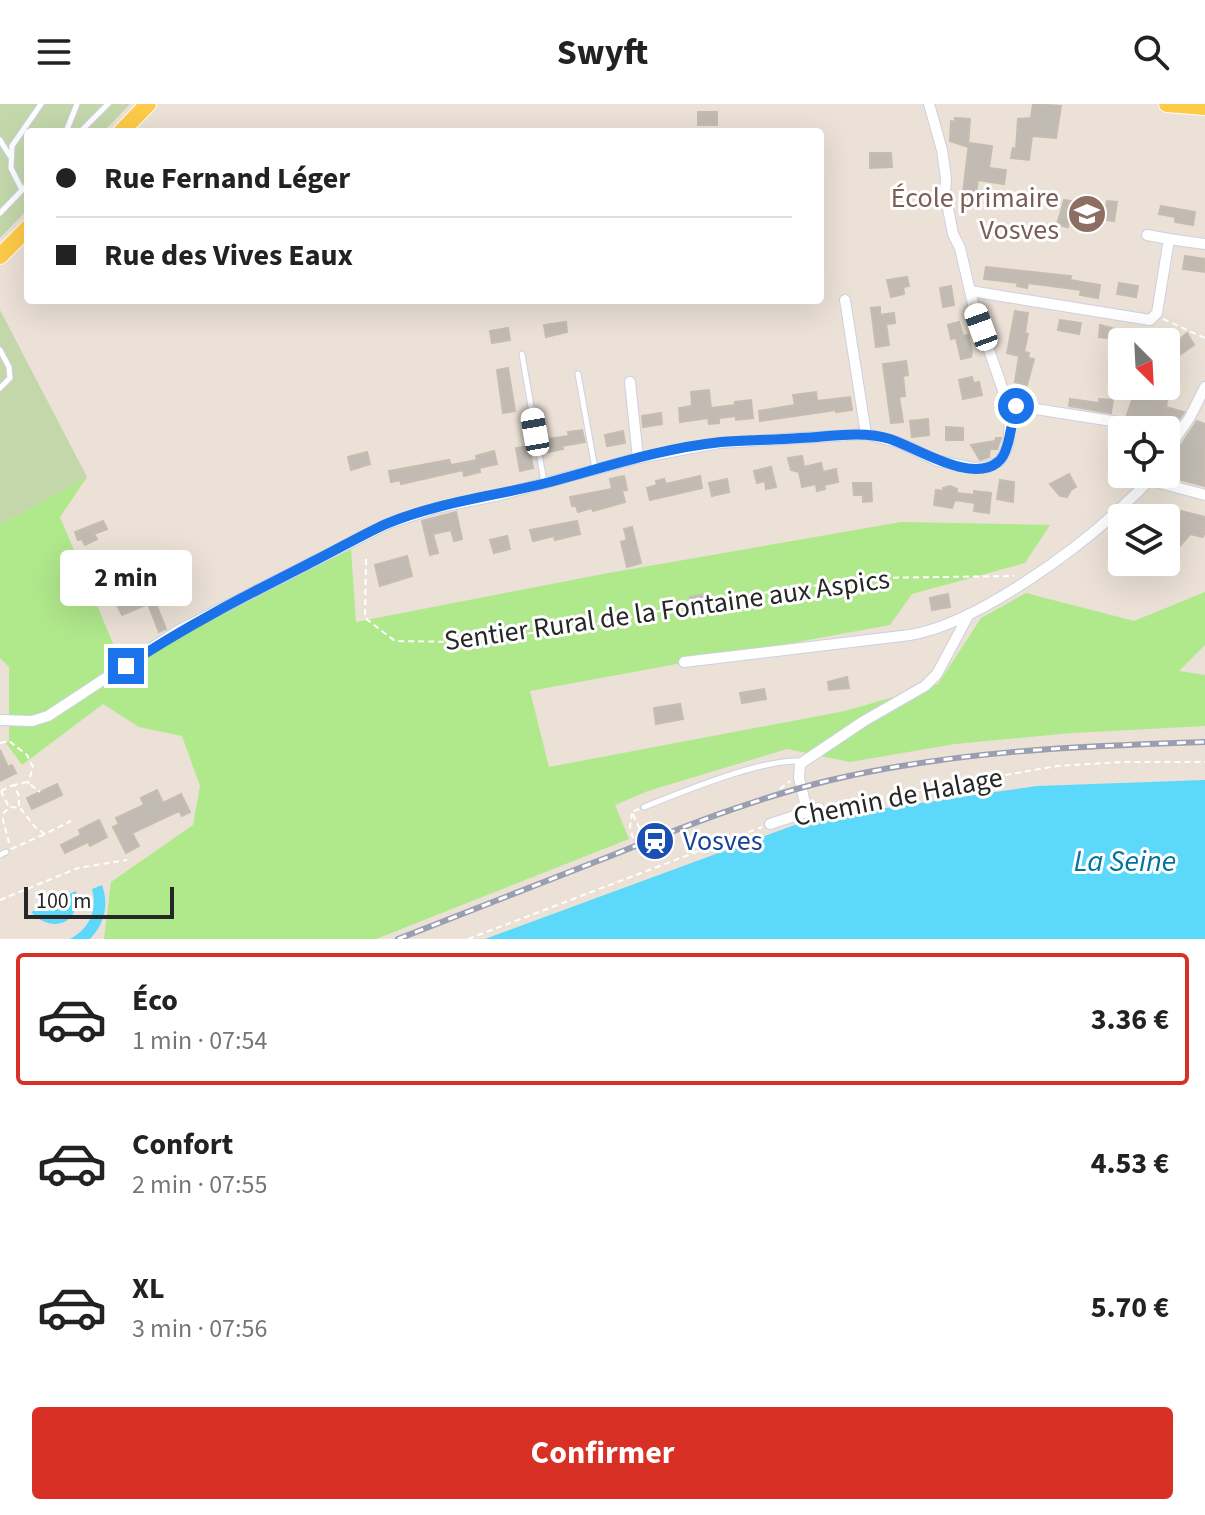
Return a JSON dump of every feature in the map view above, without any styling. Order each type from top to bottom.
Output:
[{"type":"main road","points":[[125,128],[148,104]]},
{"type":"main road","points":[[1167,104],[1205,107]]},
{"type":"main road","points":[[0,256],[24,232]]},
{"type":"street","points":[[929,104],[942,150],[951,223],[1005,396],[1016,406],[1108,420]]},
{"type":"street","points":[[1147,235],[1205,244]]},
{"type":"street","points":[[970,291],[1150,320],[1157,313],[1169,239]]},
{"type":"street","points":[[845,300],[866,434]]},
{"type":"street","points":[[630,382],[638,458]]},
{"type":"street","points":[[1180,430],[1205,387]]},
{"type":"street","points":[[0,720],[32,721],[48,716],[179,630],[387,524],[436,508],[638,458],[719,443],[866,434],[900,443],[938,461],[974,468],[988,467],[1000,461],[1008,446],[1010,422],[1016,406]]},
{"type":"street","points":[[1180,487],[1205,495]]},
{"type":"street","points":[[684,662],[922,633],[969,614],[1035,575],[1108,520],[1140,488]]},
{"type":"street","points":[[807,811],[798,767],[925,686],[937,674],[969,614]]},
{"type":"street","name":"Chemin de Halage","points":[[770,824],[819,808]]},
{"type":"lane","points":[[10,157],[16,137],[41,104]]},
{"type":"lane","points":[[68,128],[77,104]]},
{"type":"lane","points":[[84,128],[108,104]]},
{"type":"lane","points":[[0,140],[22,190],[0,213]]},
{"type":"lane","points":[[0,350],[9,367],[10,378],[0,388]]},
{"type":"lane","points":[[522,354],[545,483]]},
{"type":"lane","points":[[578,374],[596,470]]},
{"type":"lane","points":[[644,807],[786,760],[803,761]]},
{"type":"path","points":[[1154,316],[1205,338]]},
{"type":"path","name":"Sentier Rural de la Fontaine aux Aspics","points":[[366,559],[365,618],[395,641],[477,640],[592,625],[712,600],[869,578],[1035,575]]},
{"type":"path","points":[[0,743],[9,741],[27,755],[33,767],[28,784]]},
{"type":"path","name":"Chemin de Halage","points":[[819,808],[1057,766],[1205,762]]},
{"type":"path","points":[[780,789],[787,782],[799,778]]},
{"type":"path","points":[[9,808],[0,791],[14,785],[28,784],[40,792]]},
{"type":"path","points":[[14,785],[19,796],[18,807],[45,834]]},
{"type":"path","points":[[3,853],[9,841],[2,814],[9,808],[18,807]]},
{"type":"path","points":[[632,812],[644,807]]},
{"type":"path","points":[[632,812],[642,834]]},
{"type":"path","points":[[632,812],[630,827],[633,838]]},
{"type":"path","points":[[3,853],[71,821]]},
{"type":"path","name":"Chemin de Halage","points":[[468,939],[770,824]]},
{"type":"path","points":[[0,900],[78,868],[127,860]]},
{"type":"green space","points":[[0,104],[130,104],[107,128],[24,128],[24,213],[0,238]]},
{"type":"green space","points":[[0,310],[87,477],[0,525]]},
{"type":"green space","points":[[87,477],[60,517],[120,660],[191,630],[351,549],[356,622],[603,574],[901,522],[1050,525],[1025,563],[912,594],[890,625],[530,691],[549,767],[845,711],[938,684],[981,618],[1026,593],[1134,621],[1205,592],[1205,645],[1179,671],[1205,675],[1205,726],[1072,733],[955,744],[850,762],[787,749],[648,791],[615,805],[629,839],[376,939],[104,939],[111,882],[193,825],[200,786],[182,736],[139,727],[103,704],[22,765],[6,743],[9,741],[9,667],[0,658],[0,525]]},
{"type":"water","name":"La Seine","points":[[1205,780],[1205,939],[485,939],[811,819],[1037,786]]},
{"type":"water","points":[[102,885],[105,907],[99,927],[90,939],[70,939],[87,924],[94,904],[92,889]]},
{"type":"water","points":[[76,891],[74,911],[64,922],[48,923],[31,912]]},
{"type":"building","points":[[1033,104],[1061,106],[1056,138],[1032,136],[1029,160],[1011,158],[1013,148],[1016,149],[1018,119],[1031,118]]},
{"type":"building","points":[[698,112],[717,112],[717,125],[698,125]]},
{"type":"building","points":[[955,118],[970,119],[968,147],[950,141],[951,121],[955,122]]},
{"type":"building","points":[[969,143],[992,146],[989,168],[1006,170],[1004,184],[978,180],[975,199],[965,197],[966,192],[963,192]]},
{"type":"building","points":[[870,153],[891,153],[892,167],[870,168]]},
{"type":"building","name":"École primaire Vosves","points":[[1064,200],[1106,206],[1107,201],[1117,202],[1114,221],[1070,214],[1068,227],[1057,225]]},
{"type":"building","points":[[1161,206],[1195,212],[1193,225],[1175,222],[1175,217],[1159,214]]},
{"type":"building","points":[[1185,256],[1205,259],[1205,272],[1183,269]]},
{"type":"building","points":[[986,267],[1071,276],[1070,280],[1100,285],[1098,298],[1080,295],[1081,290],[1028,283],[1027,288],[1017,286],[1018,283],[984,279]]},
{"type":"building","points":[[907,277],[909,286],[903,287],[904,294],[891,297],[887,280]]},
{"type":"building","points":[[1119,283],[1138,286],[1136,297],[1117,294]]},
{"type":"building","points":[[951,286],[954,305],[943,307],[940,288]]},
{"type":"building","points":[[880,307],[880,315],[894,313],[895,323],[886,324],[889,345],[876,347],[871,308]]},
{"type":"building","points":[[1015,311],[1028,313],[1024,352],[1029,353],[1028,358],[1034,359],[1027,385],[1015,382],[1019,356],[1007,353]]},
{"type":"building","points":[[1060,320],[1081,323],[1079,334],[1058,330]]},
{"type":"building","points":[[566,322],[567,332],[546,337],[544,325]]},
{"type":"building","points":[[959,322],[963,336],[968,335],[972,351],[971,357],[961,359],[956,338],[951,339],[948,325]]},
{"type":"building","points":[[1100,325],[1111,328],[1108,328],[1108,338],[1099,337]]},
{"type":"building","points":[[508,328],[510,340],[492,343],[490,331]]},
{"type":"building","points":[[1187,333],[1194,345],[1181,354],[1180,339]]},
{"type":"building","points":[[906,361],[908,375],[903,376],[905,396],[899,397],[903,422],[891,423],[883,364]]},
{"type":"building","points":[[508,368],[515,411],[503,413],[497,370]]},
{"type":"building","points":[[972,377],[973,383],[979,382],[982,395],[963,399],[959,380]]},
{"type":"building","points":[[709,390],[711,408],[751,400],[753,418],[719,418],[719,423],[709,424],[708,418],[680,422],[679,408],[692,406],[691,392]]},
{"type":"building","points":[[816,392],[817,401],[850,397],[852,410],[760,421],[759,411],[795,405],[793,395]]},
{"type":"building","points":[[1070,399],[1099,403],[1099,399],[1113,400],[1111,413],[1069,406]]},
{"type":"building","points":[[1132,400],[1167,401],[1166,407],[1184,412],[1180,418],[1127,415]]},
{"type":"building","points":[[661,413],[662,424],[643,427],[642,416]]},
{"type":"building","points":[[928,419],[929,435],[912,437],[910,421]]},
{"type":"building","points":[[1197,421],[1205,424],[1204,486],[1180,480],[1180,446]]},
{"type":"building","points":[[946,427],[963,428],[963,440],[946,440]]},
{"type":"building","points":[[582,430],[585,442],[548,452],[546,439],[569,436],[568,432]]},
{"type":"building","points":[[623,431],[625,443],[607,446],[605,435]]},
{"type":"building","points":[[1001,438],[997,449],[990,449],[989,457],[980,460],[971,445],[995,441]]},
{"type":"building","points":[[529,446],[533,468],[520,471],[516,448]]},
{"type":"building","points":[[494,451],[497,464],[479,468],[480,472],[464,476],[463,470],[401,484],[400,480],[391,482],[389,471],[449,460],[451,465],[477,460],[476,456]]},
{"type":"building","points":[[367,452],[370,464],[351,470],[348,457]]},
{"type":"building","points":[[802,456],[804,467],[821,463],[823,472],[836,469],[838,482],[824,485],[825,489],[817,491],[816,484],[802,487],[799,472],[791,470],[788,458]]},
{"type":"building","points":[[771,467],[776,487],[766,489],[765,481],[757,483],[754,471]]},
{"type":"building","points":[[1069,474],[1076,487],[1067,497],[1060,496],[1050,484]]},
{"type":"building","points":[[624,476],[627,490],[622,491],[625,502],[593,511],[592,508],[578,512],[576,506],[572,506],[570,497],[612,489],[610,479]]},
{"type":"building","points":[[700,476],[702,488],[650,500],[647,488],[657,485],[656,481],[664,479],[666,484]]},
{"type":"building","points":[[727,479],[729,492],[712,496],[709,483]]},
{"type":"building","points":[[1000,480],[1014,482],[1013,502],[997,499]]},
{"type":"building","points":[[853,483],[871,483],[872,501],[863,502],[863,495],[854,495]]},
{"type":"building","points":[[950,486],[957,489],[957,493],[991,493],[989,513],[974,511],[975,503],[955,500],[952,508],[934,505],[936,490],[943,491],[943,488]]},
{"type":"building","points":[[1181,511],[1205,517],[1203,537],[1190,534],[1180,546]]},
{"type":"building","points":[[456,512],[462,539],[454,541],[451,530],[433,534],[438,553],[430,555],[422,521]]},
{"type":"building","points":[[103,521],[107,529],[94,534],[97,539],[85,545],[82,539],[78,540],[75,532]]},
{"type":"building","points":[[577,521],[580,534],[533,541],[530,530]]},
{"type":"building","points":[[632,527],[641,563],[627,567],[621,542],[627,540],[624,529]]},
{"type":"building","points":[[507,536],[510,549],[494,553],[490,540]]},
{"type":"building","points":[[407,556],[412,576],[380,586],[375,565]]},
{"type":"building","points":[[146,579],[166,629],[159,632],[148,604],[122,615],[117,605],[142,595],[137,582]]},
{"type":"building","points":[[706,594],[709,611],[693,614],[690,597]]},
{"type":"building","points":[[948,594],[950,607],[932,610],[930,598]]},
{"type":"building","points":[[847,677],[849,688],[829,690],[828,682]]},
{"type":"building","points":[[764,689],[766,699],[742,703],[740,693]]},
{"type":"building","points":[[680,704],[683,719],[656,724],[654,708]]},
{"type":"building","points":[[0,750],[8,767],[12,765],[16,773],[0,781]]},
{"type":"building","points":[[57,784],[62,795],[32,809],[27,798]]},
{"type":"building","points":[[157,790],[163,803],[181,794],[190,812],[182,816],[179,811],[132,833],[139,846],[126,853],[113,827],[119,824],[116,818],[144,805],[141,798]]},
{"type":"building","points":[[99,820],[107,837],[65,853],[61,845],[81,835],[79,830]]},
{"type":"railway","points":[[398,939],[694,823],[775,795],[831,780],[970,756],[1205,742]]},
{"type":"place","name":"École primaire Vosves","points":[[1087,214]]},
{"type":"place","name":"Vosves","points":[[655,841]]},
{"type":"route","points":[[126,666],[179,630],[276,580],[387,524],[436,508],[500,495],[638,458],[719,443],[866,434],[900,443],[938,461],[974,468],[988,467],[1000,461],[1008,446],[1010,422],[1016,406]]}]
